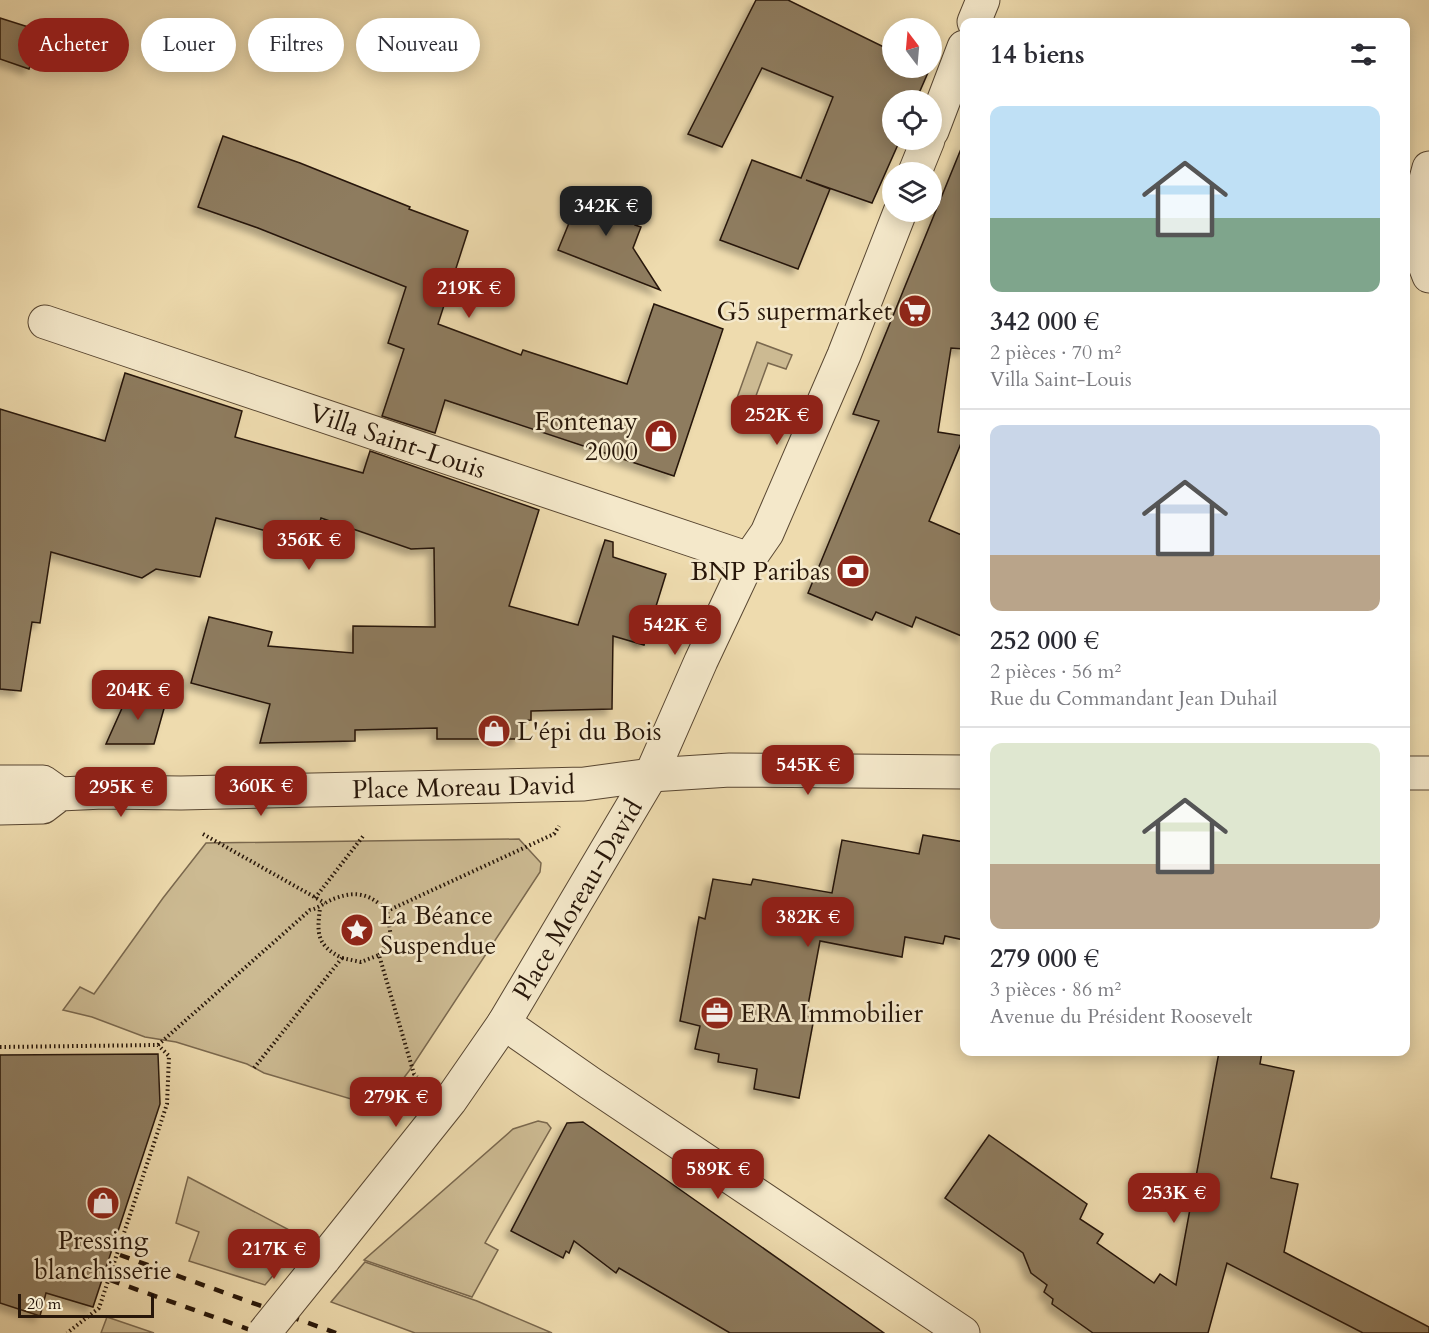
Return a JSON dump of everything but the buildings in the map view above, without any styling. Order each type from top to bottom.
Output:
[{"type":"street","points":[[976,18],[983,0]]},
{"type":"street","points":[[942,105],[960,58]]},
{"type":"street","points":[[1429,168],[1412,232],[1429,276]]},
{"type":"street","name":"Place Moreau-David","points":[[264,1333],[450,1101],[504,1023],[651,775],[749,559],[767,533],[843,355],[896,222]]},
{"type":"street","name":"Villa Saint-Louis","points":[[45,322],[749,559]]},
{"type":"street","name":"Place Moreau David","points":[[0,782],[43,782],[60,794],[584,784],[651,775],[730,770],[960,772]]},
{"type":"street","points":[[1410,773],[1429,773]]},
{"type":"street","name":"Place Moreau David","points":[[0,808],[43,807],[60,794]]},
{"type":"street","points":[[504,1023],[963,1333]]},
{"type":"path","points":[[387,911],[554,834],[584,784]]},
{"type":"path","points":[[200,833],[325,903]]},
{"type":"path","points":[[315,898],[364,836]]},
{"type":"path","points":[[0,1047],[158,1045],[310,910],[320,908],[335,898],[354,893],[375,898],[387,911],[391,937],[379,955],[361,962],[342,958],[328,951],[318,932],[320,908]]},
{"type":"path","points":[[379,955],[414,1074],[450,1101]]},
{"type":"path","points":[[254,1068],[342,958]]},
{"type":"path","points":[[66,1333],[99,1308],[167,1104],[169,1056],[158,1045]]},
{"type":"shaded area","points":[[757,342],[792,355],[786,369],[768,363],[753,404],[737,398]]},
{"type":"shaded area","points":[[519,839],[541,863],[540,872],[409,1071],[381,1108],[264,1073],[247,1064],[176,1042],[145,1037],[92,1017],[63,1010],[80,987],[94,994],[206,843]]},
{"type":"shaded area","points":[[538,1121],[547,1123],[551,1128],[485,1243],[498,1250],[472,1297],[364,1260],[513,1129]]},
{"type":"shaded area","points":[[188,1177],[297,1234],[276,1272],[265,1285],[189,1261],[199,1232],[176,1223]]},
{"type":"shaded area","points":[[365,1262],[477,1301],[552,1333],[415,1333],[331,1302]]},
{"type":"shaded area","points":[[107,1317],[154,1333],[101,1333]]},
{"type":"railway","points":[[120,1255],[336,1333]]},
{"type":"railway","points":[[110,1280],[259,1333]]},
{"type":"place","name":"G5 supermarket","points":[[915,311]]},
{"type":"place","name":"Fontenay 2000","points":[[661,436]]},
{"type":"place","name":"BNP Paribas","points":[[853,571]]},
{"type":"place","name":"L'épi du Bois","points":[[494,731]]},
{"type":"place","name":"La Béance Suspendue","points":[[357,930]]},
{"type":"place","name":"ERA Immobilier","points":[[717,1013]]},
{"type":"place","name":"Pressing blanchisserie","points":[[103,1203]]}]
